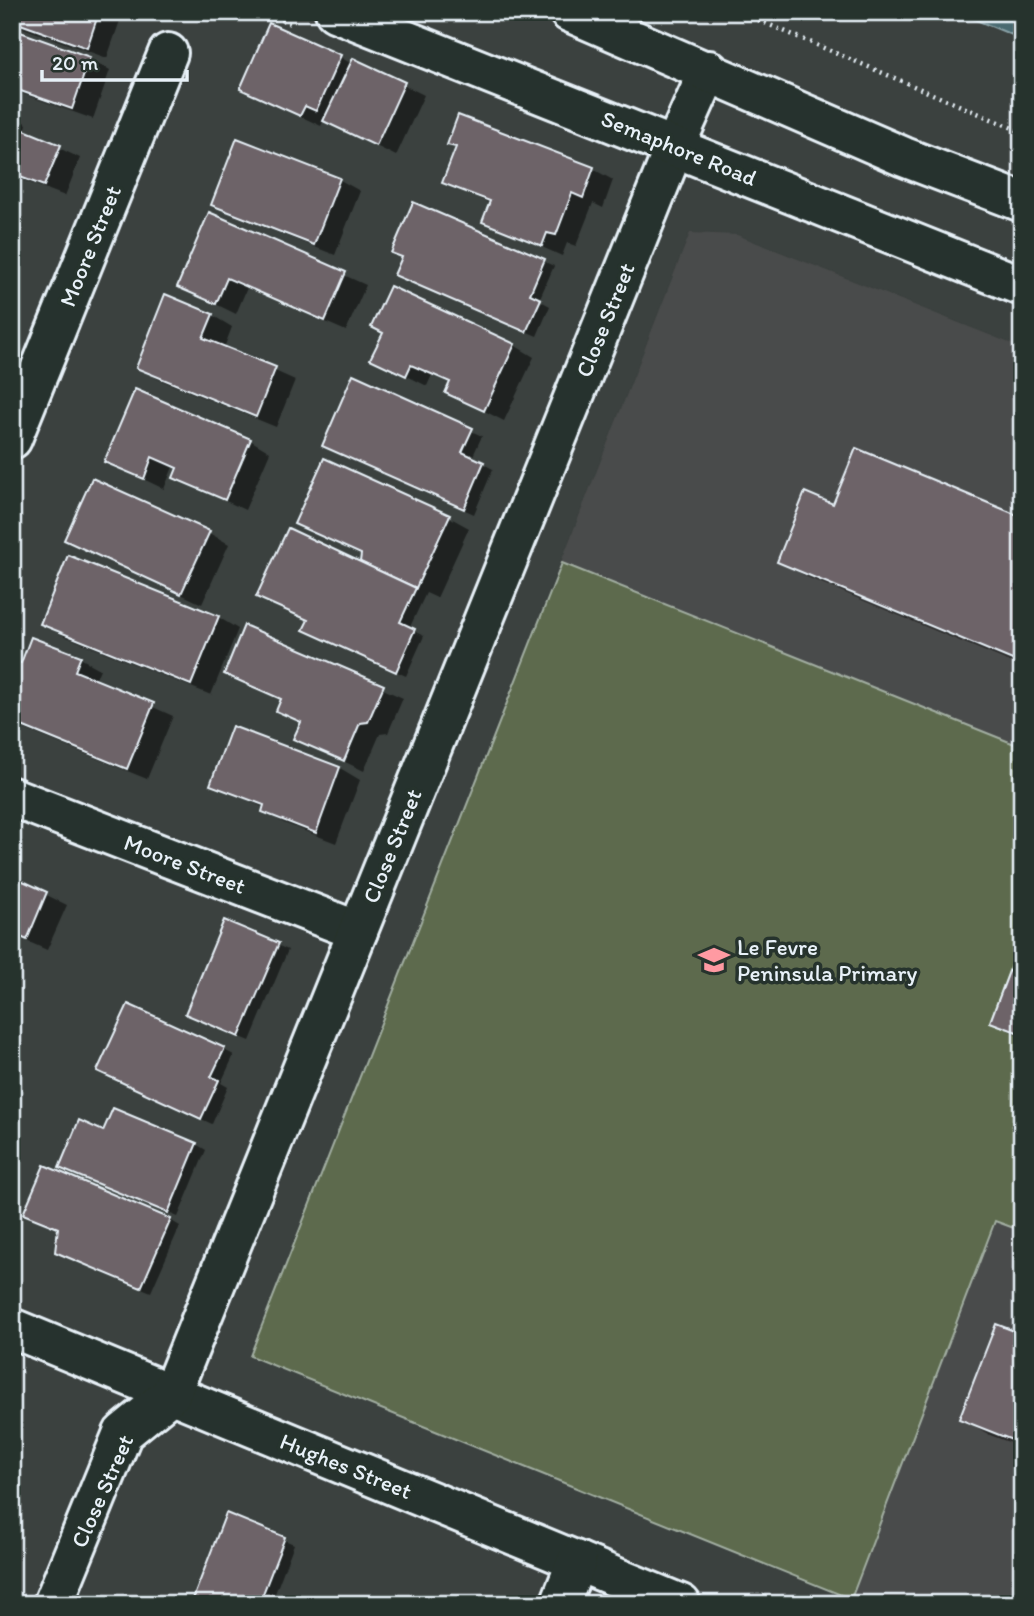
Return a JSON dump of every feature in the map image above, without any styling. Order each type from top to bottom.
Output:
[{"type":"street","name":"Semaphore Road","points":[[335,12],[1022,286]]},
{"type":"street","points":[[569,12],[709,70],[904,157],[1022,202]]},
{"type":"street","name":"Moore Street","points":[[12,439],[168,52]]},
{"type":"street","name":"Close Street","points":[[53,1604],[123,1433],[171,1394],[675,146],[709,70]]},
{"type":"street","name":"Moore Street","points":[[12,797],[358,931]]},
{"type":"street","name":"Hughes Street","points":[[12,1328],[681,1604]]},
{"type":"street","points":[[560,1604],[577,1561]]},
{"type":"path","points":[[739,12],[1022,132]]},
{"type":"shaded area","name":"Le Fevre Peninsula Primary","points":[[690,233],[737,235],[1022,348],[1022,1604],[863,1604],[250,1356]]},
{"type":"green space","name":"Le Fevre Peninsula Primary","points":[[562,563],[1022,747],[1022,936],[990,1022],[1022,1034],[1022,1231],[995,1221],[851,1599],[250,1356]]},
{"type":"water","points":[[957,12],[1022,12],[1022,39]]},
{"type":"building","points":[[12,12],[99,12],[87,48],[12,21]]},
{"type":"building","points":[[269,23],[341,55],[316,111],[305,106],[300,116],[240,89]]},
{"type":"building","points":[[12,29],[90,57],[72,109],[12,88]]},
{"type":"building","points":[[353,58],[405,82],[376,146],[323,121]]},
{"type":"building","points":[[458,115],[594,167],[583,198],[572,193],[556,235],[547,233],[542,246],[482,222],[490,201],[442,183],[456,147],[447,145]]},
{"type":"building","points":[[12,125],[61,145],[44,186],[12,174]]},
{"type":"building","points":[[237,138],[340,178],[314,245],[211,205]]},
{"type":"building","points":[[413,202],[545,259],[530,294],[541,299],[526,332],[394,275],[402,257],[391,253]]},
{"type":"building","points":[[209,212],[346,272],[325,321],[227,278],[216,304],[177,287]]},
{"type":"building","points":[[390,286],[515,344],[484,411],[445,393],[450,382],[411,365],[406,376],[370,359],[383,333],[371,327]]},
{"type":"building","points":[[165,294],[213,314],[203,338],[276,367],[256,417],[136,368]]},
{"type":"building","points":[[353,374],[473,428],[462,452],[484,462],[464,509],[322,446]]},
{"type":"building","points":[[135,389],[251,439],[225,500],[173,478],[177,468],[152,457],[144,479],[104,462]]},
{"type":"building","points":[[856,448],[1022,517],[1022,664],[777,562],[805,492],[833,504]]},
{"type":"building","points":[[324,458],[450,515],[416,588],[360,562],[361,554],[294,524]]},
{"type":"building","points":[[92,478],[210,531],[181,594],[64,540]]},
{"type":"building","points":[[288,528],[416,588],[400,622],[415,629],[396,672],[303,630],[308,620],[256,597]]},
{"type":"building","points":[[68,555],[219,616],[191,685],[40,624]]},
{"type":"building","points":[[244,625],[384,685],[368,722],[360,723],[344,761],[293,739],[301,722],[276,711],[281,699],[224,674]]},
{"type":"building","points":[[31,637],[81,656],[75,671],[154,703],[127,769],[12,722],[12,662],[21,663]]},
{"type":"building","points":[[232,726],[340,767],[316,833],[262,812],[264,805],[210,785]]},
{"type":"building","points":[[12,876],[47,892],[27,940],[12,933]]},
{"type":"building","points":[[224,920],[279,943],[239,1037],[185,1014]]},
{"type":"building","points":[[1022,937],[1022,1034],[990,1022]]},
{"type":"building","points":[[128,1004],[225,1048],[211,1077],[219,1080],[201,1119],[97,1071]]},
{"type":"building","points":[[113,1108],[197,1143],[168,1213],[59,1168],[79,1120],[103,1131]]},
{"type":"building","points":[[44,1165],[171,1219],[141,1288],[55,1252],[58,1228],[23,1214]]},
{"type":"building","points":[[996,1324],[1022,1334],[1022,1444],[959,1419]]},
{"type":"building","points":[[226,1513],[285,1537],[259,1604],[191,1604]]},
{"type":"place","name":"Le Fevre Peninsula Primary","points":[[714,960]]}]
